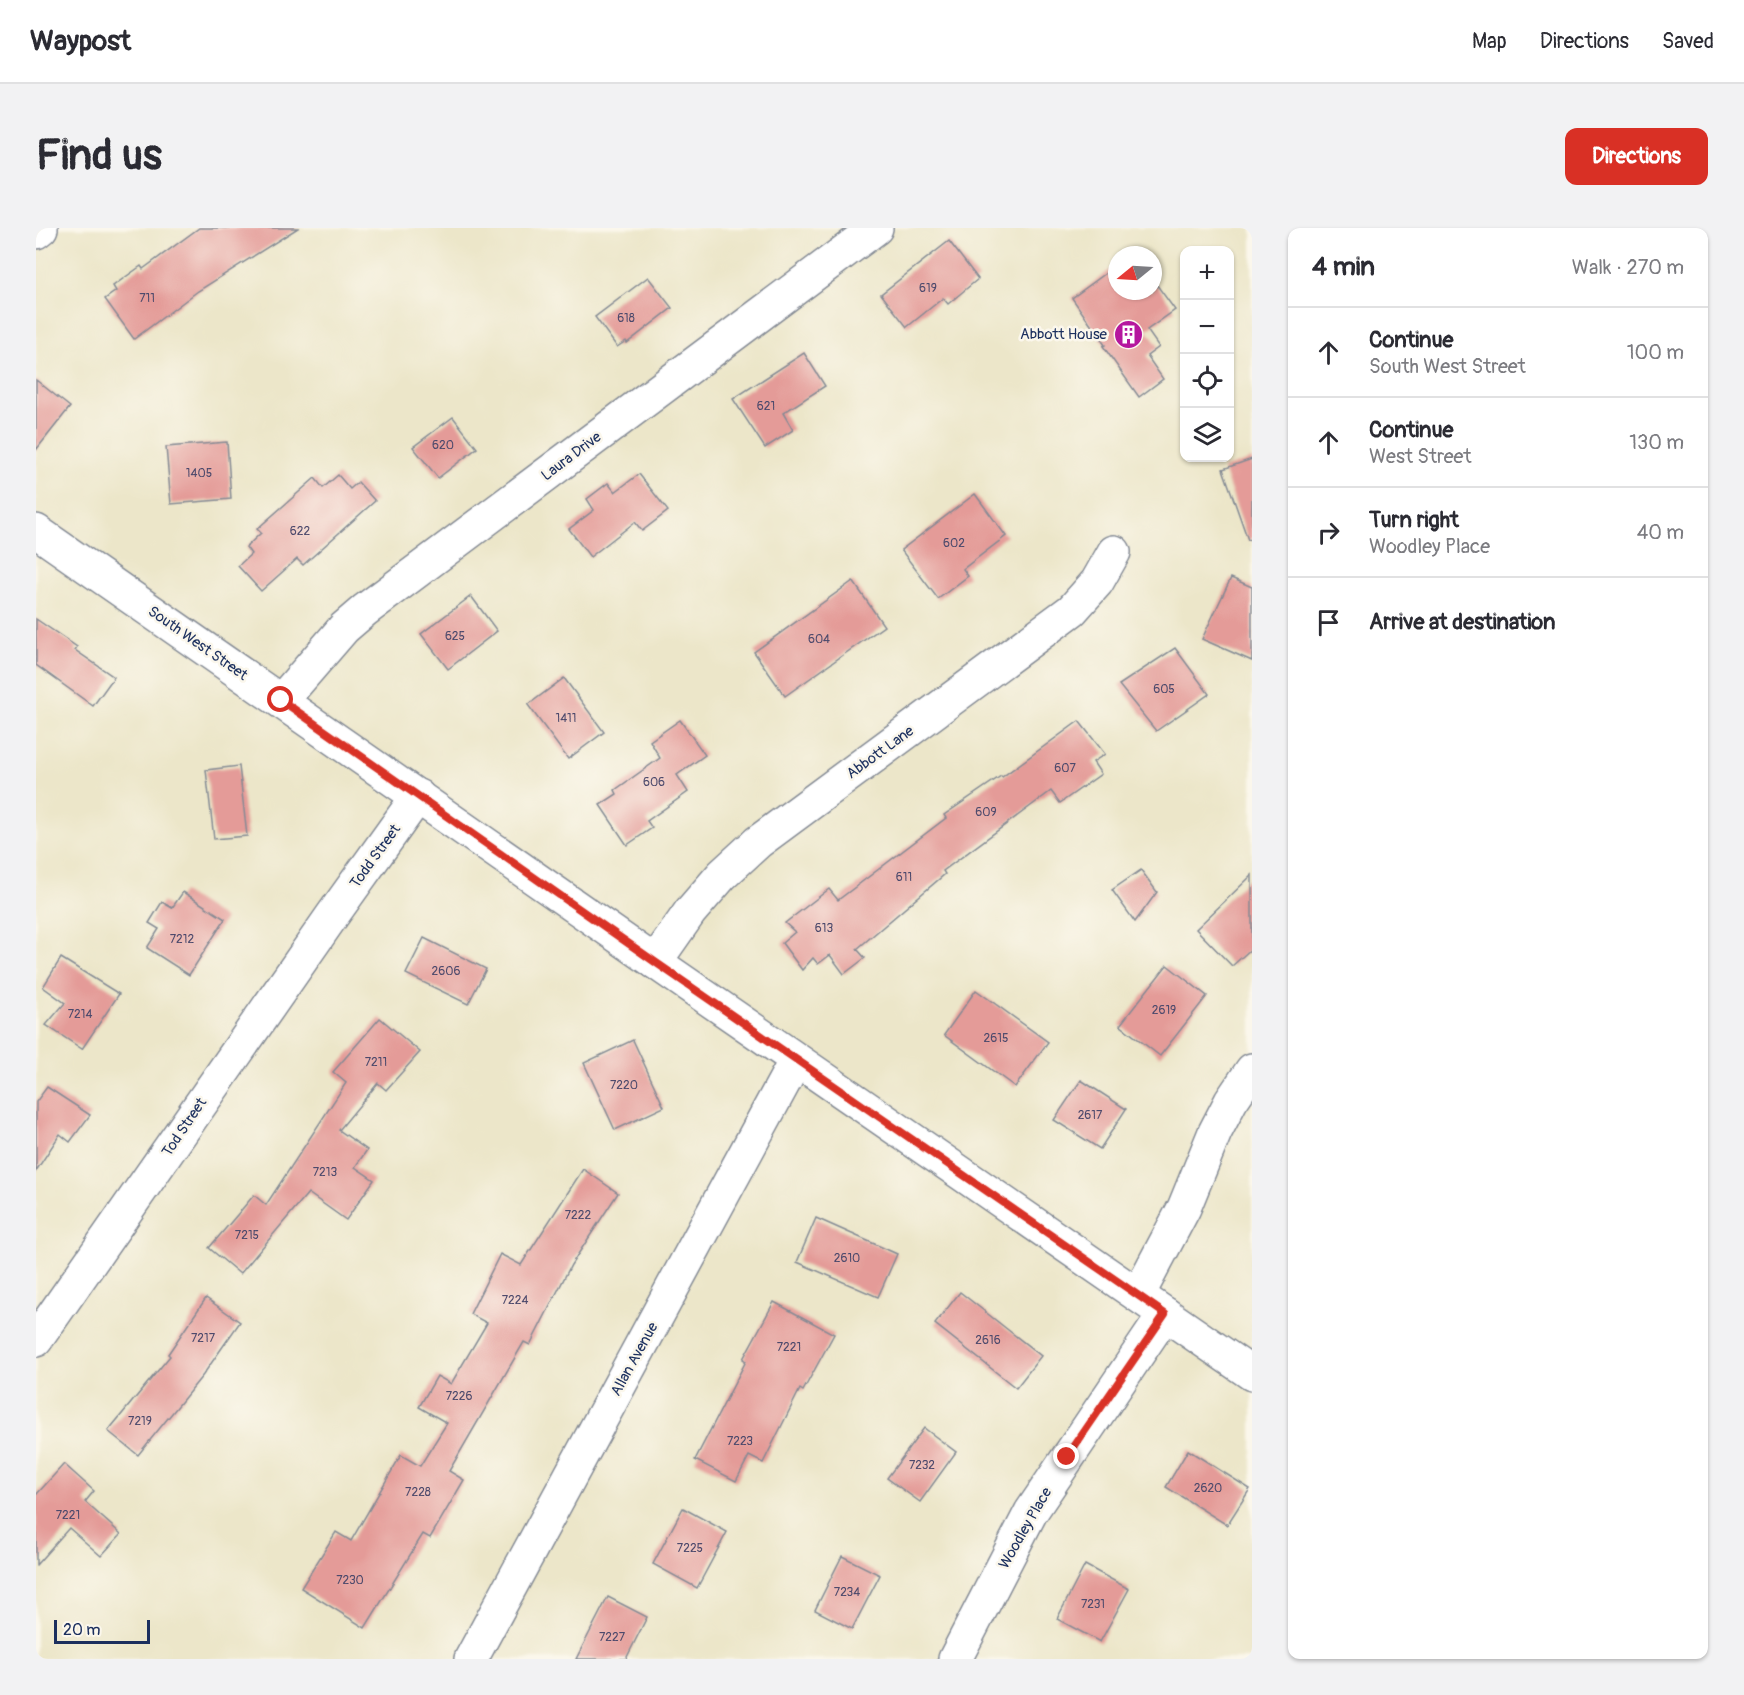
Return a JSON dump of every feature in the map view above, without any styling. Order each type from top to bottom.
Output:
[{"type":"street","points":[[36,232],[41,228]]},
{"type":"street","name":"Laura Drive","points":[[281,700],[344,628],[364,610],[876,228]]},
{"type":"street","name":"South West Street","points":[[36,531],[1252,1374]]},
{"type":"street","name":"Abbott Lane","points":[[655,962],[690,912],[722,875],[759,842],[1072,610],[1097,582],[1114,552]]},
{"type":"street","name":"Todd Street","points":[[332,916],[418,796]]},
{"type":"street","name":"Tod Street","points":[[36,1340],[332,916]]},
{"type":"street","name":"Allan Avenue","points":[[471,1659],[796,1060]]},
{"type":"street","points":[[1138,1295],[1185,1208],[1220,1122],[1252,1070]]},
{"type":"street","name":"Woodley Place","points":[[955,1659],[1031,1512],[1165,1314]]},
{"type":"building","points":[[199,228],[298,228],[198,291],[134,339],[105,299],[116,291],[113,286],[141,266],[143,269]]},
{"type":"building","points":[[949,241],[978,279],[948,304],[943,298],[907,327],[881,294]]},
{"type":"building","name":"Abbott House","points":[[1108,272],[1108,300],[1162,300],[1162,292],[1175,310],[1147,330],[1159,347],[1147,356],[1163,379],[1139,397],[1072,298]]},
{"type":"building","points":[[648,277],[672,308],[627,343],[626,341],[617,347],[595,317]]},
{"type":"building","points":[[804,353],[825,386],[783,413],[793,430],[765,448],[733,399]]},
{"type":"building","points":[[36,380],[70,407],[36,450]]},
{"type":"building","points":[[453,417],[477,448],[438,478],[413,447]]},
{"type":"building","points":[[227,442],[231,499],[171,504],[166,447]]},
{"type":"building","points":[[1252,459],[1252,539],[1248,540],[1223,469]]},
{"type":"building","points":[[639,474],[668,511],[642,531],[635,522],[590,557],[569,529],[594,510],[587,499],[608,483],[615,492]]},
{"type":"building","points":[[338,475],[350,489],[358,482],[375,501],[303,565],[297,559],[261,591],[238,566],[251,554],[246,547],[261,533],[257,529],[315,478],[323,488]]},
{"type":"building","points":[[975,494],[1006,536],[963,569],[968,576],[938,599],[901,550]]},
{"type":"building","points":[[1231,578],[1252,587],[1252,661],[1202,639]]},
{"type":"building","points":[[853,581],[884,626],[785,696],[754,652]]},
{"type":"building","points":[[471,596],[497,631],[448,669],[421,634]]},
{"type":"building","points":[[36,619],[77,647],[75,650],[114,677],[93,706],[36,665]]},
{"type":"building","points":[[1175,648],[1209,694],[1156,731],[1119,685]]},
{"type":"building","points":[[564,678],[604,732],[568,759],[528,705]]},
{"type":"building","points":[[680,720],[705,755],[677,775],[688,792],[647,821],[652,828],[627,845],[600,805],[617,794],[615,790],[660,758],[650,741]]},
{"type":"building","points":[[1079,721],[1105,754],[1093,762],[1101,774],[1060,803],[1051,791],[943,871],[945,874],[857,949],[865,958],[844,974],[830,955],[818,964],[813,958],[802,970],[782,943],[795,932],[785,923],[829,889],[838,900],[946,818],[944,815],[1002,777]]},
{"type":"building","points":[[239,766],[247,836],[214,839],[206,770]]},
{"type":"building","points":[[1141,870],[1157,892],[1135,922],[1112,890]]},
{"type":"building","points":[[1252,875],[1252,948],[1232,966],[1196,929]]},
{"type":"building","points":[[183,892],[225,919],[189,975],[147,948],[159,929],[149,923],[162,902],[172,908]]},
{"type":"building","points":[[424,938],[486,969],[468,1004],[406,974]]},
{"type":"building","points":[[61,958],[119,994],[82,1049],[46,1025],[65,1003],[43,987]]},
{"type":"building","points":[[1167,965],[1207,996],[1160,1056],[1120,1025]]},
{"type":"building","points":[[976,990],[1048,1042],[1015,1087],[944,1035]]},
{"type":"building","points":[[380,1018],[420,1052],[386,1090],[378,1083],[339,1130],[367,1150],[355,1167],[374,1180],[346,1220],[308,1193],[240,1274],[209,1248],[254,1195],[266,1205],[346,1083],[333,1072]]},
{"type":"building","points":[[633,1040],[664,1107],[615,1130],[584,1063]]},
{"type":"building","points":[[1081,1080],[1126,1109],[1100,1149],[1054,1120]]},
{"type":"building","points":[[47,1087],[90,1115],[70,1142],[60,1134],[36,1171],[36,1102]]},
{"type":"building","points":[[583,1169],[618,1193],[571,1265],[530,1345],[524,1342],[449,1471],[464,1480],[430,1538],[423,1534],[365,1628],[301,1588],[336,1532],[351,1541],[401,1455],[420,1466],[447,1423],[419,1407],[437,1376],[451,1384],[487,1323],[470,1314],[500,1254],[521,1265]]},
{"type":"building","points":[[816,1218],[897,1254],[878,1297],[797,1262]]},
{"type":"building","points":[[960,1292],[1041,1356],[1016,1388],[935,1324]]},
{"type":"building","points":[[206,1298],[240,1322],[203,1375],[138,1455],[108,1431],[170,1356],[168,1354]]},
{"type":"building","points":[[774,1302],[834,1334],[803,1391],[800,1389],[763,1463],[749,1456],[736,1481],[695,1460],[746,1361],[743,1359]]},
{"type":"building","points":[[924,1428],[956,1452],[920,1502],[887,1478]]},
{"type":"building","points":[[1188,1450],[1250,1489],[1227,1525],[1166,1487]]},
{"type":"building","points":[[64,1464],[94,1491],[85,1502],[121,1534],[101,1556],[69,1528],[36,1565],[36,1495]]},
{"type":"building","points":[[683,1508],[727,1532],[697,1588],[653,1564]]},
{"type":"building","points":[[842,1556],[880,1575],[852,1629],[815,1610]]},
{"type":"building","points":[[1085,1565],[1129,1589],[1100,1642],[1057,1619]]},
{"type":"building","points":[[608,1597],[647,1617],[626,1659],[576,1659]]},
{"type":"place","name":"Abbott House","points":[[1128,334]]},
{"type":"route","points":[[281,700],[655,962],[1165,1314],[1067,1457]]}]
